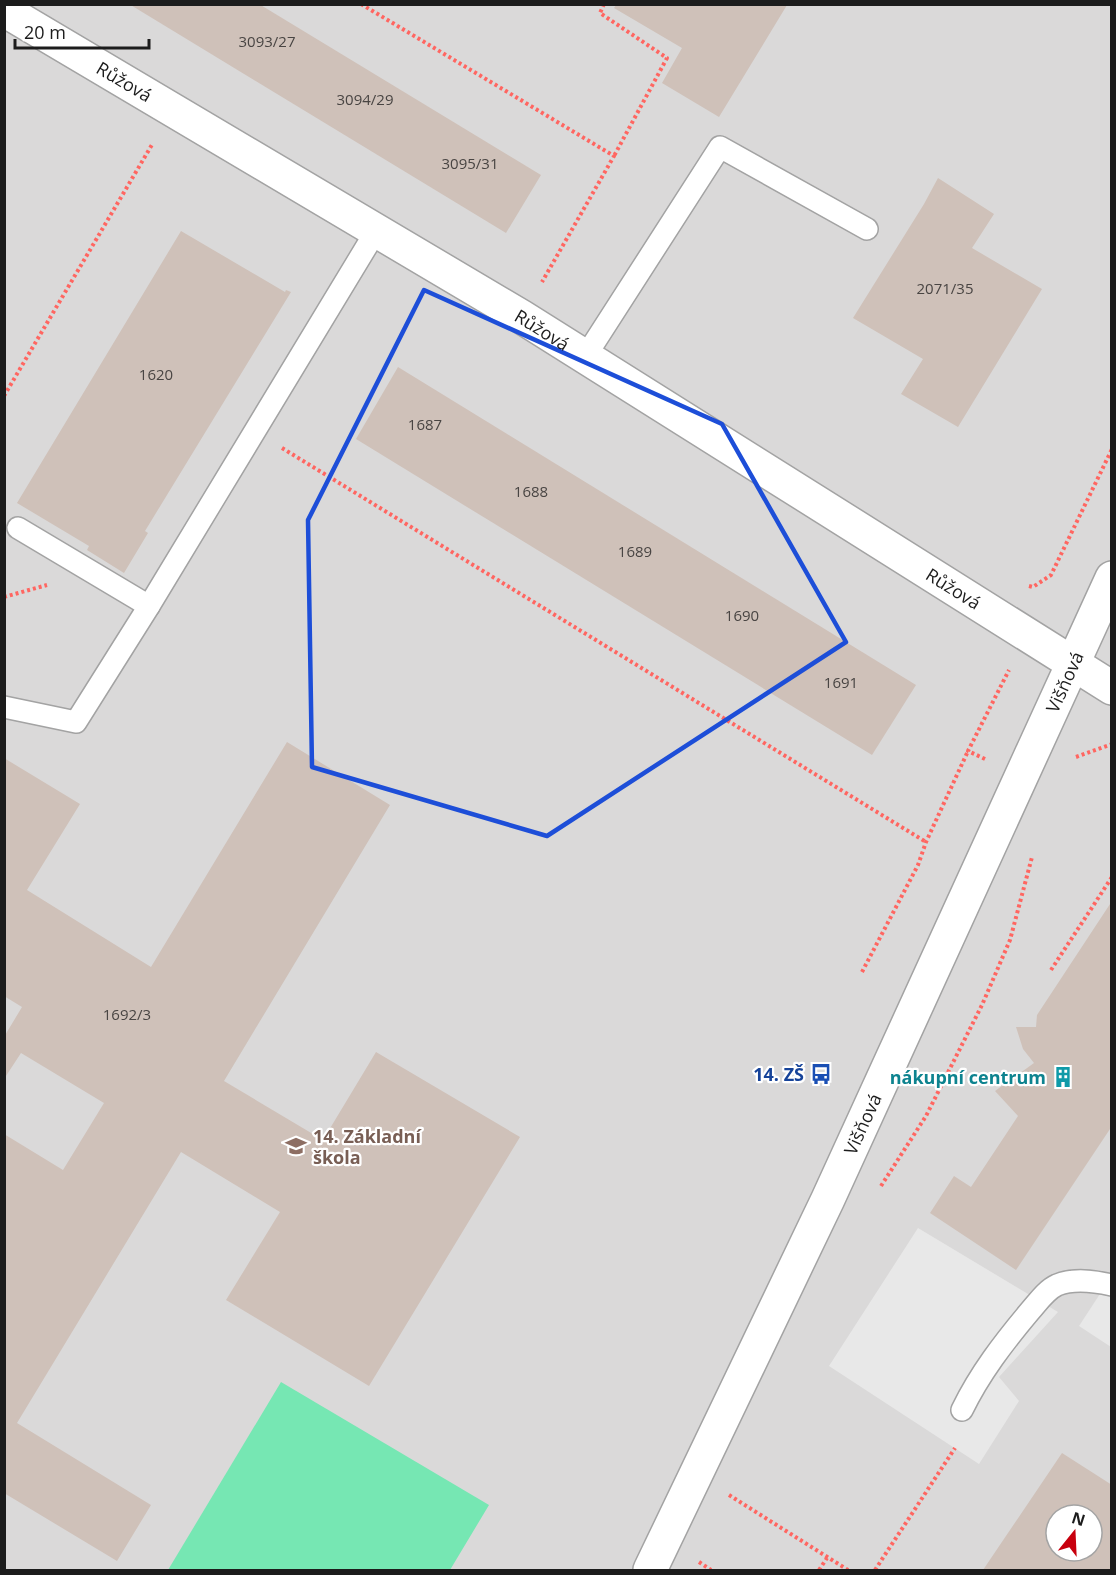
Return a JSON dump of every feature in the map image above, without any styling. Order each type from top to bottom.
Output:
[{"type":"street","name":"Růžová","points":[[4,10],[522,317],[1112,688]]},
{"type":"street","name":"Višňová","points":[[650,1570],[828,1199],[1112,578]]},
{"type":"lane","points":[[585,357],[720,147],[867,229]]},
{"type":"lane","points":[[4,707],[76,722],[149,606],[376,231]]},
{"type":"lane","points":[[18,528],[149,606]]},
{"type":"lane","points":[[962,1410],[975,1383],[989,1362],[1044,1295],[1056,1286],[1074,1281],[1093,1281],[1112,1285]]},
{"type":"path","points":[[361,4],[614,156]]},
{"type":"path","points":[[522,317],[667,58],[600,13],[604,4]]},
{"type":"path","points":[[4,396],[171,111]]},
{"type":"path","points":[[254,431],[926,843]]},
{"type":"path","points":[[1071,766],[1076,757],[1112,744]]},
{"type":"path","points":[[862,972],[918,865],[969,751]]},
{"type":"path","points":[[1026,878],[1032,855]]},
{"type":"path","points":[[1051,970],[1112,877]]},
{"type":"path","points":[[875,1570],[955,1448]]},
{"type":"path","points":[[728,1495],[848,1570]]},
{"type":"path","points":[[819,1570],[827,1558]]},
{"type":"path","points":[[698,1562],[711,1570]]},
{"type":"highlighted area","points":[[424,290],[722,424],[846,642],[547,836],[312,767],[308,520]]},
{"type":"shaded area","points":[[5,5],[1111,5],[1111,1570],[5,1570]]},
{"type":"shaded area","points":[[918,1228],[1058,1312],[999,1377],[1019,1401],[979,1464],[829,1366]]},
{"type":"shaded area","points":[[1111,1277],[1111,1347],[1079,1326]]},
{"type":"green space","points":[[281,1382],[489,1505],[450,1570],[168,1570]]},
{"type":"building","points":[[129,4],[259,4],[541,175],[506,233]]},
{"type":"building","points":[[616,5],[787,5],[719,117],[662,83],[682,48],[614,8]]},
{"type":"building","points":[[938,178],[994,214],[972,248],[1042,289],[958,427],[901,394],[923,359],[853,318]]},
{"type":"building","points":[[181,231],[285,292],[286,290],[291,292],[145,531],[148,533],[124,573],[87,550],[89,546],[17,503]]},
{"type":"building","points":[[398,367],[916,685],[872,755],[356,439]]},
{"type":"building","name":"14. Základní škola","points":[[287,742],[390,805],[224,1081],[323,1140],[376,1052],[520,1137],[369,1386],[226,1300],[280,1212],[181,1152],[17,1423],[151,1505],[117,1561],[4,1493],[4,1134],[63,1170],[104,1103],[21,1053],[4,1079],[4,1037],[22,1007],[4,996],[4,758],[80,804],[27,890],[151,967]]},
{"type":"building","name":"nákupní centrum","points":[[1112,901],[1112,1126],[1016,1270],[930,1213],[954,1176],[971,1187],[1018,1116],[995,1091],[1034,1063],[1023,1049],[1016,1027],[1036,1027],[1037,1015]]},
{"type":"building","points":[[1062,1453],[1112,1485],[1112,1570],[983,1570]]},
{"type":"place","name":"14. ZŠ","points":[[821,1074]]},
{"type":"place","name":"nákupní centrum","points":[[1063,1077]]},
{"type":"place","name":"14. Základní škola","points":[[296,1146]]}]
